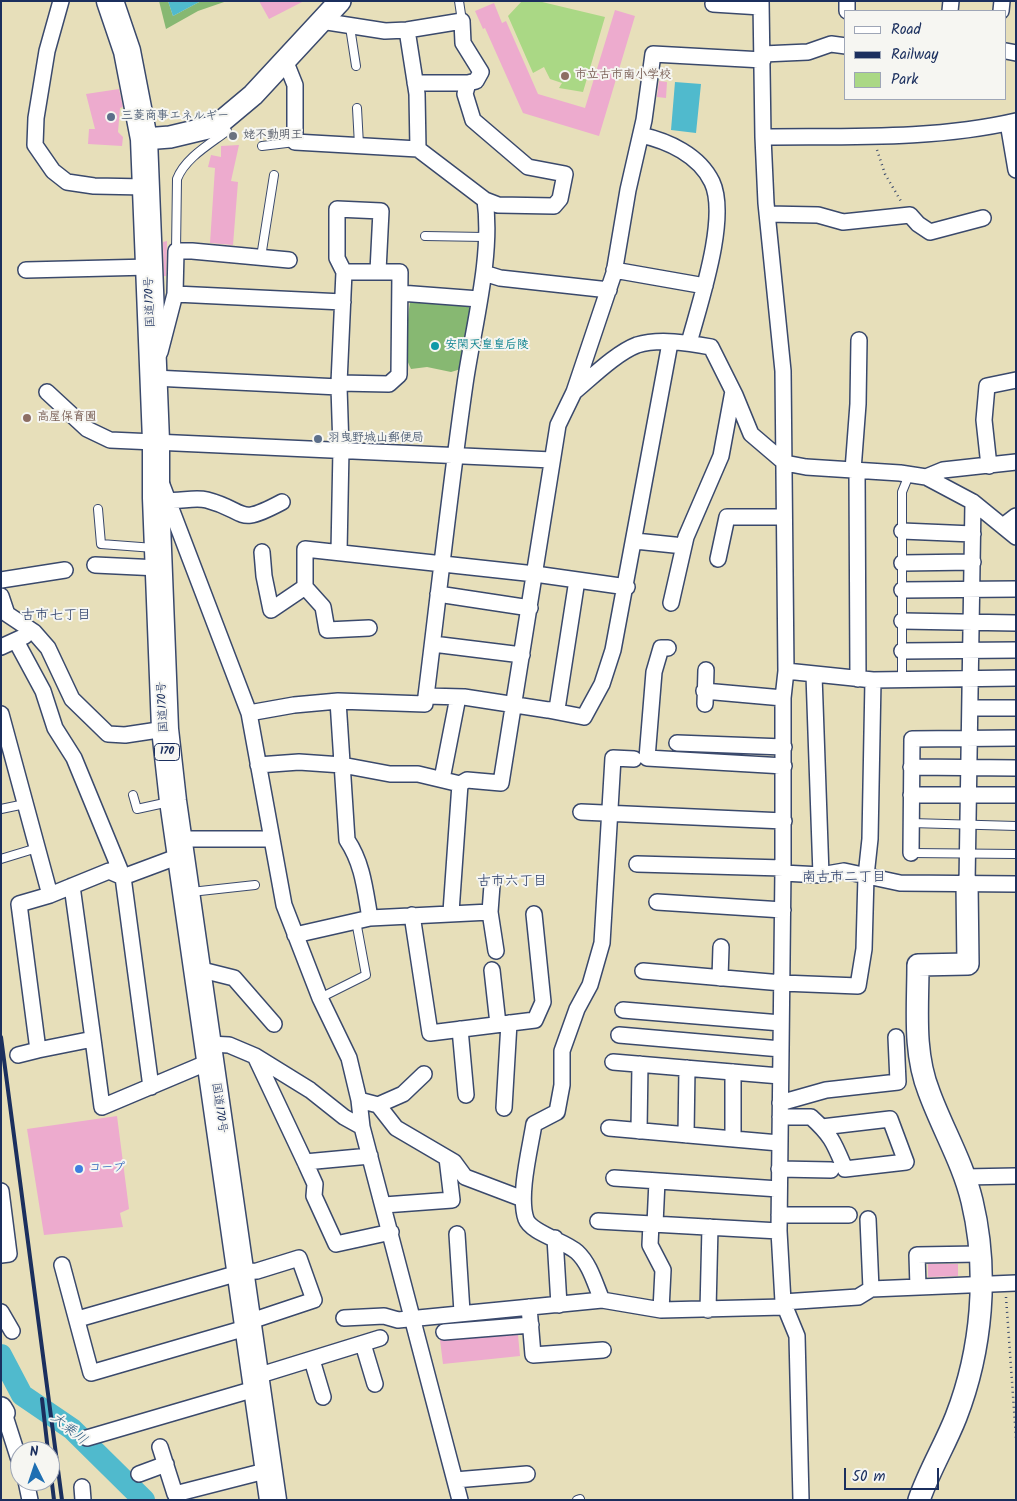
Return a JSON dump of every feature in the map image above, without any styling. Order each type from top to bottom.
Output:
[{"type":"highway","name":"国道170号","points":[[110,1],[127,51],[144,139],[156,467],[162,500],[159,558],[165,729],[173,801],[242,1272],[273,1500]]},
{"type":"street","points":[[61,1],[47,51],[36,118],[35,145],[53,171],[68,182],[94,186],[146,187]]},
{"type":"street","points":[[144,139],[170,137],[216,126],[254,95],[340,1]]},
{"type":"street","points":[[713,4],[761,4],[763,137],[767,214],[783,371],[782,461],[786,671],[783,698],[784,821],[779,1232],[783,1304],[792,1320],[797,1336],[801,1500]]},
{"type":"street","points":[[321,21],[385,31],[407,30],[462,21],[464,43],[481,72],[476,81],[468,83],[415,82]]},
{"type":"street","points":[[407,30],[415,82],[418,149]]},
{"type":"street","points":[[258,765],[299,762],[342,764],[390,774],[418,774],[442,778],[460,784],[467,780],[501,784],[558,425],[574,392],[580,368],[609,290],[641,135],[653,54],[763,57],[808,52],[830,44],[844,46]]},
{"type":"street","points":[[285,60],[295,85],[295,142],[418,149],[485,200],[498,205],[554,206],[560,198],[565,174],[528,167],[473,120],[465,94],[468,83]]},
{"type":"street","points":[[763,137],[873,136],[976,130],[1012,122],[1016,170]]},
{"type":"street","points":[[641,135],[662,140],[681,150],[703,169],[712,183],[717,228],[713,254],[689,343]]},
{"type":"street","points":[[485,200],[487,214],[484,273],[454,454],[426,696],[458,697],[514,704],[584,717],[602,684],[613,650],[627,587],[670,343]]},
{"type":"street","points":[[339,552],[341,449],[339,385],[344,272],[337,258],[337,209],[381,211],[378,271]]},
{"type":"street","points":[[767,214],[818,215],[844,222],[910,215],[918,224],[930,232],[983,218]]},
{"type":"street","points":[[289,260],[192,251],[176,252],[175,294],[154,373],[339,385],[389,384],[399,375],[400,272],[344,272]]},
{"type":"street","points":[[26,270],[150,267]]},
{"type":"street","points":[[614,270],[705,286]]},
{"type":"street","points":[[484,273],[500,278],[609,290]]},
{"type":"street","points":[[175,294],[343,302]]},
{"type":"street","points":[[400,294],[479,299]]},
{"type":"street","points":[[643,971],[782,983],[858,986],[864,949],[866,876],[870,839],[855,470],[859,340]]},
{"type":"street","points":[[574,392],[624,352],[637,345],[689,343],[711,347],[733,391],[751,434],[782,461],[806,467],[926,477],[973,502],[1016,537]]},
{"type":"street","points":[[989,466],[984,420],[986,386],[1016,380]]},
{"type":"street","points":[[670,603],[684,546],[699,502],[721,456],[733,391]]},
{"type":"street","points":[[47,392],[87,428],[110,440],[454,454],[552,460]]},
{"type":"street","points":[[926,477],[943,470],[1016,462]]},
{"type":"street","points":[[282,502],[256,516],[242,516],[205,499],[162,500],[250,713],[284,904],[320,998],[349,1058],[359,1100],[362,1127],[460,1500]]},
{"type":"street","points":[[919,1500],[956,1416],[971,1370],[979,1331],[979,1254],[972,1201],[928,1091],[919,1059],[918,965],[968,964],[967,883],[970,794],[973,502]]},
{"type":"street","points":[[1003,526],[1016,516]]},
{"type":"street","points":[[718,559],[727,518],[783,517]]},
{"type":"street","points":[[902,531],[973,534]]},
{"type":"street","points":[[635,541],[684,546]]},
{"type":"street","points":[[369,628],[327,630],[323,607],[305,587],[305,549],[535,574],[627,587]]},
{"type":"street","points":[[262,552],[271,610],[305,587]]},
{"type":"street","points":[[95,565],[159,558]]},
{"type":"street","points":[[902,563],[973,562]]},
{"type":"street","points":[[1,580],[65,570]]},
{"type":"street","points":[[548,710],[557,709],[577,580]]},
{"type":"street","points":[[902,590],[1016,589]]},
{"type":"street","points":[[438,594],[530,608]]},
{"type":"street","points":[[1,596],[7,614],[6,618],[34,632],[48,648],[72,699],[108,734],[125,735],[165,729]]},
{"type":"street","points":[[902,620],[1016,622]]},
{"type":"street","points":[[1,647],[34,632]]},
{"type":"street","points":[[16,641],[43,691],[55,728],[74,758],[123,877],[151,1087]]},
{"type":"street","points":[[432,644],[522,655]]},
{"type":"street","points":[[668,648],[661,648],[654,672],[646,758],[784,766]]},
{"type":"street","points":[[902,651],[1016,650]]},
{"type":"street","points":[[706,670],[704,698],[783,698]]},
{"type":"street","points":[[786,671],[865,680],[1016,678]]},
{"type":"street","points":[[814,675],[821,874]]},
{"type":"street","points":[[442,778],[458,697]]},
{"type":"street","points":[[250,713],[294,704],[338,701],[425,704]]},
{"type":"street","points":[[338,701],[347,840],[356,853],[362,872],[363,919]]},
{"type":"street","points":[[971,708],[1016,708]]},
{"type":"street","points":[[1,714],[50,896]]},
{"type":"street","points":[[912,853],[912,739],[1016,738]]},
{"type":"street","points":[[677,743],[784,747]]},
{"type":"street","points":[[602,1300],[589,1269],[579,1254],[555,1238],[530,1226],[526,1220],[523,1199],[534,1124],[556,1112],[562,1085],[562,1051],[577,1010],[590,984],[602,943],[613,758],[634,759]]},
{"type":"street","points":[[911,767],[1016,768]]},
{"type":"street","points":[[451,912],[460,784]]},
{"type":"street","points":[[911,795],[1016,795]]},
{"type":"street","points":[[581,812],[784,821]]},
{"type":"street","points":[[38,1050],[19,904],[50,896],[109,871],[123,877],[181,849],[189,839],[271,839]]},
{"type":"street","points":[[637,864],[821,874],[844,871],[900,883],[1016,884]]},
{"type":"street","points":[[492,885],[490,912],[496,951]]},
{"type":"street","points":[[72,886],[102,1107],[151,1087],[210,1052],[229,1044],[255,1056],[310,1090],[344,1117],[362,1127]]},
{"type":"street","points":[[657,902],[783,910]]},
{"type":"street","points":[[295,935],[363,919],[451,912],[490,912]]},
{"type":"street","points":[[412,915],[430,1034],[535,1020],[543,1002],[534,914]]},
{"type":"street","points":[[720,978],[721,947]]},
{"type":"street","points":[[198,969],[234,978],[274,1024]]},
{"type":"street","points":[[492,970],[504,1024],[504,1108]]},
{"type":"street","points":[[623,1010],[781,1023]]},
{"type":"street","points":[[692,1041],[694,1016]]},
{"type":"street","points":[[460,1029],[466,1095]]},
{"type":"street","points":[[618,1035],[781,1049]]},
{"type":"street","points":[[780,1110],[826,1090],[898,1082],[896,1037]]},
{"type":"street","points":[[18,1056],[92,1039]]},
{"type":"street","points":[[255,1056],[315,1184],[314,1196],[336,1244],[391,1232]]},
{"type":"street","points":[[613,1062],[780,1076]]},
{"type":"street","points":[[639,1131],[640,1064]]},
{"type":"street","points":[[686,1135],[687,1068]]},
{"type":"street","points":[[733,1072],[733,1139]]},
{"type":"street","points":[[378,1105],[403,1094],[424,1074]]},
{"type":"street","points":[[359,1100],[378,1105],[396,1128],[454,1162],[465,1178],[523,1199]]},
{"type":"street","points":[[780,1110],[811,1117],[830,1135],[845,1168],[906,1162],[890,1119],[822,1127]]},
{"type":"street","points":[[609,1128],[780,1143]]},
{"type":"street","points":[[305,1162],[370,1156]]},
{"type":"street","points":[[384,1206],[452,1200],[446,1158]]},
{"type":"street","points":[[779,1169],[831,1170]]},
{"type":"street","points":[[964,1177],[1016,1176]]},
{"type":"street","points":[[614,1178],[779,1189]]},
{"type":"street","points":[[657,1181],[650,1244],[663,1270],[661,1310]]},
{"type":"street","points":[[1,1191],[9,1254],[1,1255]]},
{"type":"street","points":[[779,1215],[849,1215]]},
{"type":"street","points":[[868,1218],[871,1289]]},
{"type":"street","points":[[598,1221],[779,1232]]},
{"type":"street","points":[[708,1310],[710,1227]]},
{"type":"street","points":[[456,1234],[462,1312]]},
{"type":"street","points":[[555,1238],[559,1304]]},
{"type":"street","points":[[918,1287],[918,1255],[979,1254]]},
{"type":"street","points":[[62,1265],[78,1319],[91,1374],[249,1324],[314,1300],[299,1258],[257,1270],[242,1272],[78,1319]]},
{"type":"street","points":[[344,1318],[384,1316],[398,1320],[462,1312],[602,1300],[661,1310],[708,1310],[858,1297],[871,1289],[1010,1283]]},
{"type":"street","points":[[529,1307],[534,1355],[603,1350]]},
{"type":"street","points":[[1,1312],[12,1331]]},
{"type":"street","points":[[444,1332],[531,1325]]},
{"type":"street","points":[[87,1438],[257,1382],[312,1360],[380,1338]]},
{"type":"street","points":[[363,1344],[375,1384]]},
{"type":"street","points":[[312,1360],[323,1397]]},
{"type":"street","points":[[2,1411],[6,1435]]},
{"type":"street","points":[[160,1447],[175,1494],[269,1470]]},
{"type":"street","points":[[139,1474],[166,1464]]},
{"type":"street","points":[[455,1480],[527,1474]]},
{"type":"lane","points":[[459,1],[462,21]]},
{"type":"lane","points":[[350,27],[356,66]]},
{"type":"lane","points":[[357,108],[359,145]]},
{"type":"lane","points":[[176,252],[177,179],[180,171],[227,131]]},
{"type":"lane","points":[[262,146],[295,142]]},
{"type":"lane","points":[[261,257],[274,175]]},
{"type":"lane","points":[[424,236],[485,237]]},
{"type":"lane","points":[[902,680],[902,492],[909,475]]},
{"type":"lane","points":[[98,509],[101,544],[159,558]]},
{"type":"lane","points":[[133,794],[137,809],[173,801]]},
{"type":"lane","points":[[1,810],[25,804]]},
{"type":"lane","points":[[911,824],[1016,826]]},
{"type":"lane","points":[[1,859],[37,848]]},
{"type":"lane","points":[[912,853],[1016,854]]},
{"type":"lane","points":[[187,893],[254,885]]},
{"type":"lane","points":[[320,998],[366,975],[363,919]]},
{"type":"path","points":[[873,136],[885,174],[910,215]]},
{"type":"path","points":[[1010,1283],[1016,1438]]},
{"type":"green space","points":[[159,1],[168,1],[173,16],[201,1],[227,1],[198,11],[166,29]]},
{"type":"green space","points":[[522,1],[538,1],[605,17],[583,92],[559,88],[562,83],[550,79],[544,67],[533,73],[508,16]]},
{"type":"green space","points":[[411,300],[468,301],[471,308],[461,369],[451,372],[427,367],[411,369],[407,360],[407,353],[408,318]]},
{"type":"water","points":[[168,1],[201,1],[173,16]]},
{"type":"water","points":[[675,82],[701,84],[696,133],[671,130]]},
{"type":"building","points":[[259,1],[304,1],[269,19]]},
{"type":"building","points":[[494,3],[502,23],[506,21],[538,94],[585,108],[615,10],[635,16],[599,136],[523,113],[485,28],[483,29],[475,11]]},
{"type":"building","points":[[659,81],[667,82],[666,98],[657,97]]},
{"type":"building","points":[[119,89],[123,107],[120,108],[118,132],[123,137],[122,146],[88,144],[89,129],[95,129],[86,94]]},
{"type":"building","points":[[239,145],[231,181],[238,182],[233,245],[210,243],[215,168],[208,167],[211,155],[221,157],[221,146]]},
{"type":"building","points":[[167,241],[166,276],[164,276],[163,242]]},
{"type":"building","points":[[117,1116],[129,1209],[120,1213],[123,1227],[44,1235],[27,1129]]},
{"type":"building","points":[[928,1264],[958,1264],[958,1276],[928,1277]]},
{"type":"building","points":[[518,1335],[520,1356],[443,1364],[440,1340]]},
{"type":"waterway","name":"大乗川","points":[[1,1355],[22,1395],[72,1429],[144,1500]]},
{"type":"railway","points":[[1,1037],[62,1500]]},
{"type":"railway","points":[[42,1399],[47,1441]]},
{"type":"railway","points":[[53,1491],[54,1500]]},
{"type":"place","name":"市立古市南小学校","points":[[565,76]]},
{"type":"place","name":"三菱商事エネルギー","points":[[111,117]]},
{"type":"place","name":"姥不動明王","points":[[233,136]]},
{"type":"place","name":"安閑天皇皇后陵","points":[[435,346]]},
{"type":"place","name":"高屋保育園","points":[[27,418]]},
{"type":"place","name":"羽曳野城山郵便局","points":[[318,439]]},
{"type":"place","name":"コープ","points":[[79,1169]]},
{"type":"district","name":"古市七丁目","points":[[56,617]]},
{"type":"district","name":"南古市二丁目","points":[[844,879]]},
{"type":"district","name":"古市六丁目","points":[[512,883]]}]
